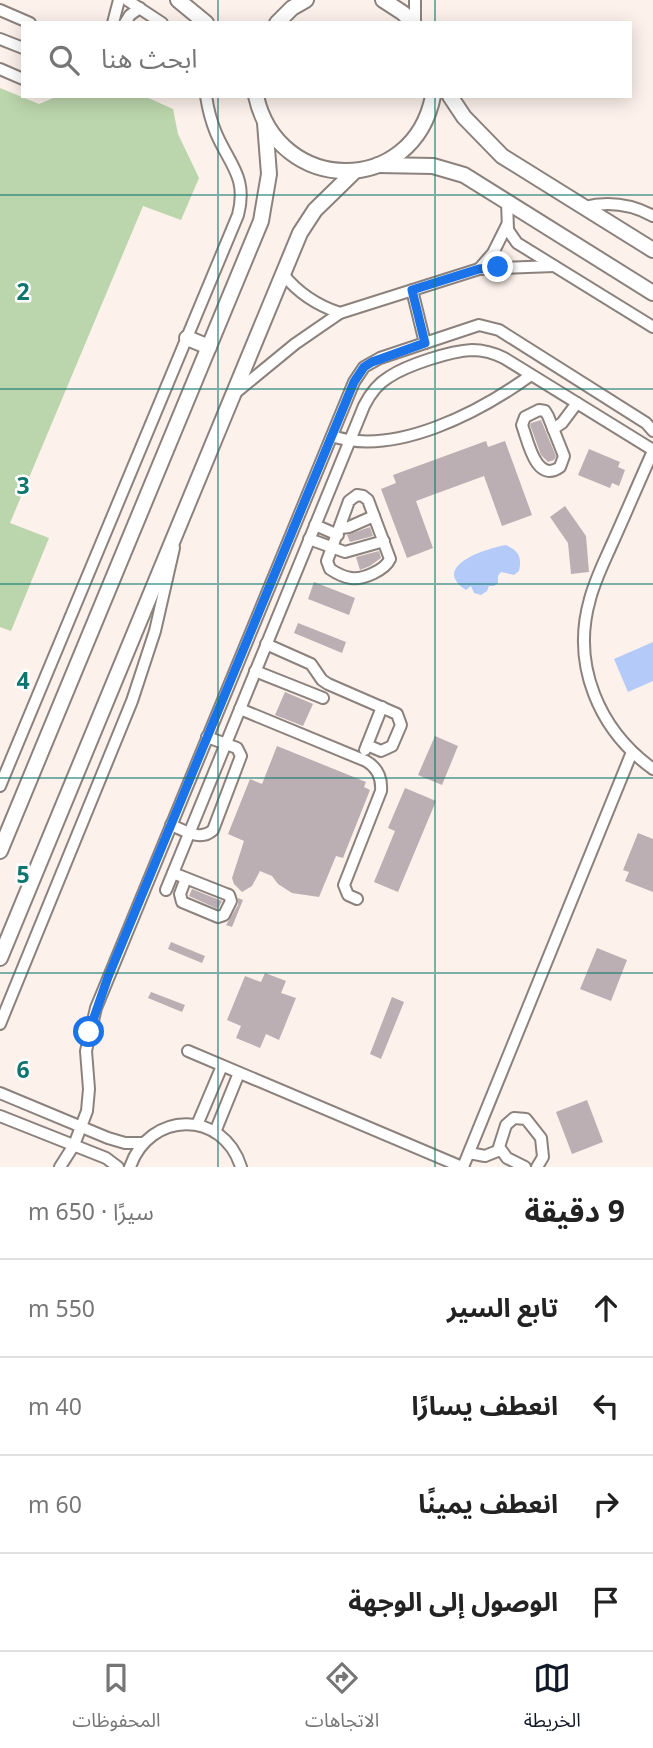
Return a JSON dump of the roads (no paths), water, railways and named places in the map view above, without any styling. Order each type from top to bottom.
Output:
[{"type":"main road","points":[[178,0],[204,21]]},
{"type":"main road","points":[[279,21],[292,8],[306,0]]},
{"type":"main road","points":[[383,0],[412,21]]},
{"type":"main road","points":[[0,850],[255,235],[265,205],[269,174],[265,123],[256,98]]},
{"type":"main road","points":[[265,123],[281,146],[309,165],[326,170],[355,171],[378,165],[399,153],[418,133],[432,98]]},
{"type":"main road","points":[[451,98],[464,117],[502,156],[653,250]]},
{"type":"main road","points":[[378,165],[443,168],[464,175],[653,293]]},
{"type":"main road","points":[[0,958],[300,233],[309,217],[355,171]]},
{"type":"main road","points":[[187,338],[209,347]]},
{"type":"street","points":[[114,21],[119,0]]},
{"type":"street","points":[[127,0],[159,21]]},
{"type":"street","points":[[414,21],[415,0]]},
{"type":"street","points":[[126,21],[140,8]]},
{"type":"street","points":[[0,10],[25,21]]},
{"type":"street","points":[[0,39],[21,47]]},
{"type":"street","points":[[0,69],[21,78]]},
{"type":"street","points":[[0,786],[239,215],[242,199],[238,174],[216,134],[207,98]]},
{"type":"street","points":[[507,201],[507,225],[510,235],[517,243],[653,327]]},
{"type":"street","points":[[584,207],[619,204],[653,216]]},
{"type":"street","points":[[479,269],[493,253],[507,225]]},
{"type":"street","points":[[232,396],[273,360],[340,313],[479,269],[554,266]]},
{"type":"street","points":[[283,274],[304,295],[321,306],[340,313]]},
{"type":"street","points":[[412,290],[425,343]]},
{"type":"street","points":[[60,1167],[74,1145],[89,1103],[86,1051],[91,1025],[108,977],[354,382],[364,367],[380,358],[479,325],[489,326],[646,423],[653,431]]},
{"type":"street","points":[[166,890],[349,442],[372,392],[382,381],[395,373],[444,356],[475,350],[498,355],[653,450],[594,586],[584,626],[584,654],[594,695],[613,731],[632,752],[653,769]]},
{"type":"street","points":[[332,436],[349,442],[380,440],[437,426],[481,407],[531,375]]},
{"type":"street","points":[[545,411],[559,392]]},
{"type":"street","points":[[553,429],[565,420],[577,403]]},
{"type":"street","points":[[536,411],[545,411],[564,460],[560,467],[549,472],[537,463],[522,422],[536,411]]},
{"type":"street","points":[[357,495],[363,496],[368,500],[374,516],[390,556],[387,565],[356,578],[328,567],[327,561],[349,501],[357,495]]},
{"type":"street","points":[[315,525],[340,531],[374,516]]},
{"type":"street","points":[[0,1024],[132,701],[161,608],[178,525]]},
{"type":"street","points":[[309,540],[332,549],[354,551],[384,541]]},
{"type":"street","points":[[266,644],[311,664],[328,684],[397,714],[401,721],[395,742],[381,751],[366,745]]},
{"type":"street","points":[[255,671],[323,698]]},
{"type":"street","points":[[361,759],[382,707]]},
{"type":"street","points":[[240,709],[361,759],[377,772],[382,786],[345,881],[346,892],[357,899]]},
{"type":"street","points":[[171,825],[205,836],[214,827],[241,759],[239,751],[207,737]]},
{"type":"street","points":[[188,1051],[463,1167],[632,752]]},
{"type":"street","points":[[173,873],[187,878],[212,888],[230,897],[226,913],[221,917],[181,901],[180,894],[187,878]]},
{"type":"street","points":[[203,911],[212,888]]},
{"type":"street","points":[[197,1125],[222,1066]]},
{"type":"street","points":[[215,1132],[239,1073]]},
{"type":"street","points":[[0,1093],[116,1141],[142,1143]]},
{"type":"street","points":[[26,1126],[34,1107]]},
{"type":"street","points":[[204,1108],[222,1115]]},
{"type":"street","points":[[0,1116],[106,1158],[118,1167]]},
{"type":"street","points":[[525,1167],[507,1158],[500,1150],[499,1141],[508,1122],[514,1118],[526,1119],[538,1132],[542,1144],[542,1161],[537,1167]]},
{"type":"street","points":[[130,1167],[142,1143],[162,1129],[173,1125],[197,1125],[215,1132],[230,1146],[241,1167]]},
{"type":"street","points":[[469,1153],[485,1156],[500,1150]]},
{"type":"water","points":[[506,545],[517,552],[520,558],[519,571],[514,575],[501,572],[498,583],[489,586],[481,595],[474,593],[471,586],[466,590],[456,581],[454,573],[465,560]]},
{"type":"water","points":[[653,642],[653,681],[628,692],[614,659]]}]
